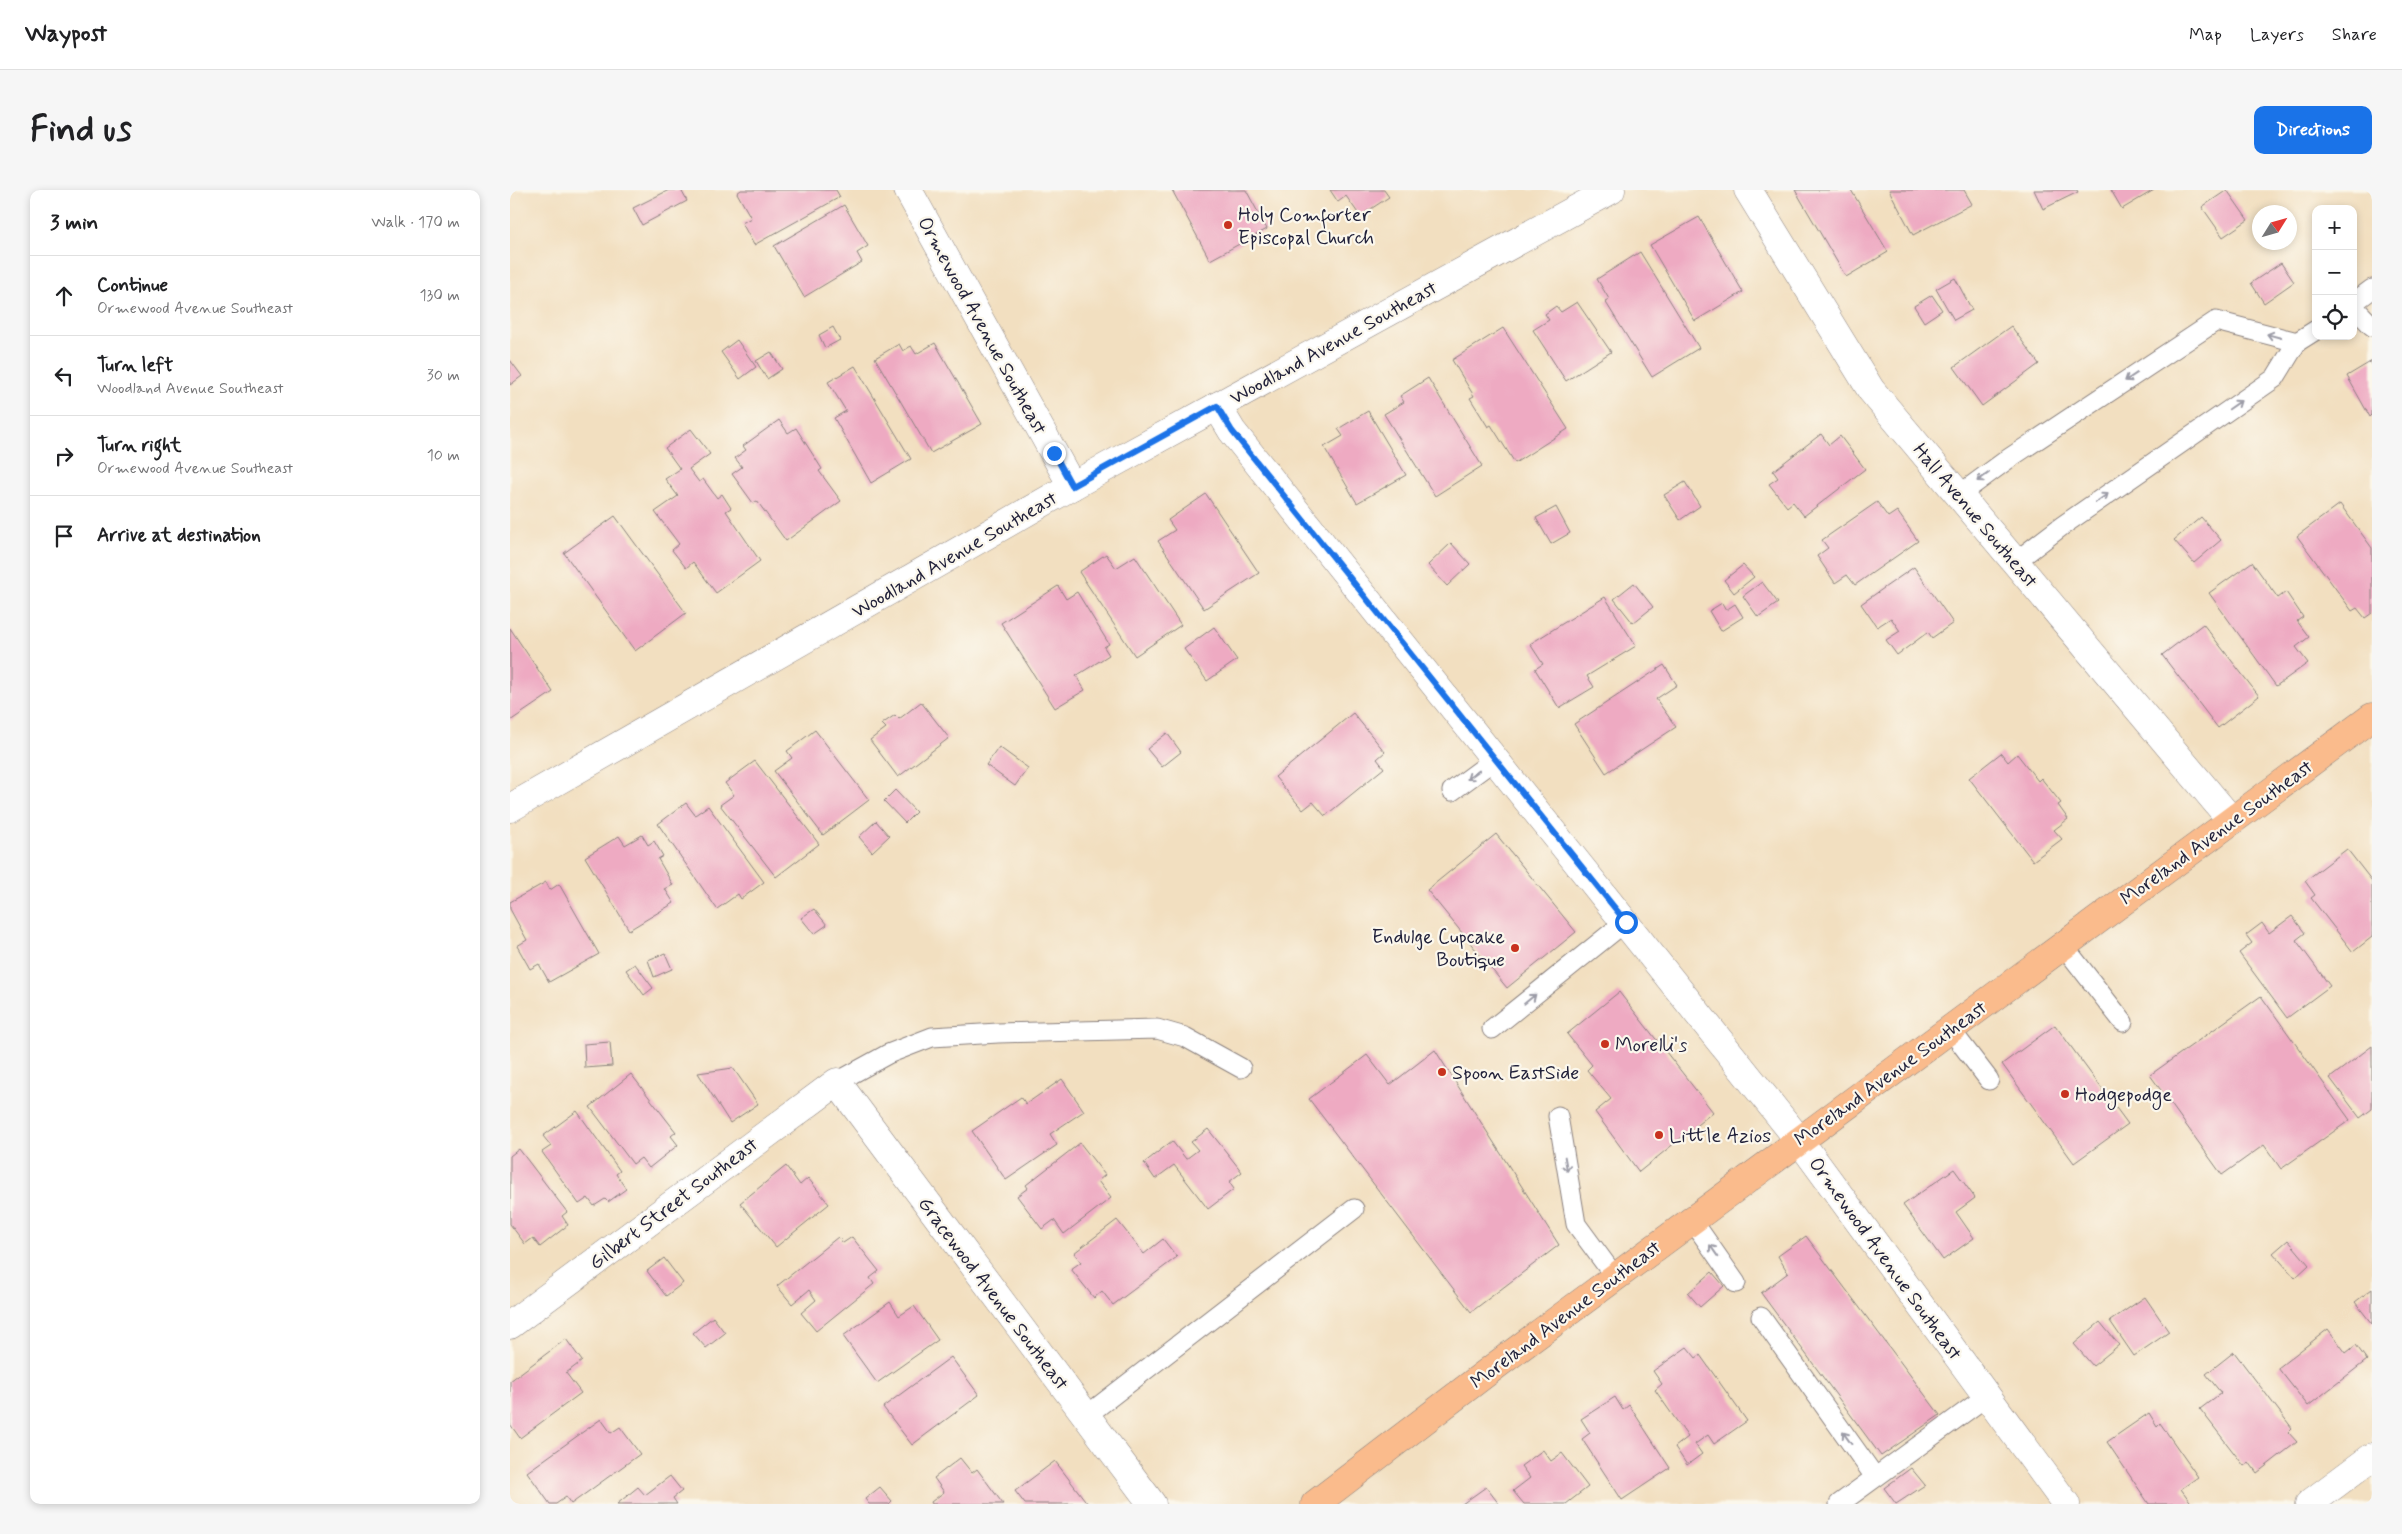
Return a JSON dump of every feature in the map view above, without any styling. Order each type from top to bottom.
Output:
[{"type":"highway","name":"Moreland Avenue Southeast","points":[[1315,1504],[1614,1277],[2372,717]]},
{"type":"street","name":"Ormewood Avenue Southeast","points":[[908,190],[1072,486]]},
{"type":"street","name":"Woodland Avenue Southeast","points":[[510,808],[1072,486],[1611,190]]},
{"type":"street","name":"Hall Avenue Southeast","points":[[1748,190],[1870,390],[2232,821]]},
{"type":"street","name":"Ormewood Avenue Southeast","points":[[1217,406],[1232,431],[1799,1140],[2066,1504]]},
{"type":"street","name":"Gilbert Street Southeast","points":[[510,1324],[837,1082]]},
{"type":"street","name":"Gracewood Avenue Southeast","points":[[837,1082],[1152,1504]]},
{"type":"street","points":[[2309,1504],[2372,1457]]},
{"type":"lane","points":[[2357,302],[2372,289]]},
{"type":"lane","points":[[2357,309],[2372,326]]},
{"type":"lane","points":[[1958,495],[2008,459],[2216,320],[2297,342]]},
{"type":"lane","points":[[2015,562],[2062,526],[2275,378],[2297,342],[2312,333]]},
{"type":"lane","points":[[1452,791],[1494,760]]},
{"type":"lane","points":[[1492,1029],[1626,922]]},
{"type":"lane","points":[[2063,945],[2123,1022]]},
{"type":"lane","points":[[837,1082],[888,1054],[932,1037],[998,1033],[1157,1029],[1185,1037],[1241,1068]]},
{"type":"lane","points":[[1950,1029],[1989,1080]]},
{"type":"lane","points":[[1558,1116],[1576,1224],[1614,1277]]},
{"type":"lane","points":[[1086,1416],[1354,1210]]},
{"type":"lane","points":[[1692,1220],[1736,1283]]},
{"type":"lane","points":[[1761,1318],[1875,1477]]},
{"type":"lane","points":[[1838,1504],[1987,1396]]},
{"type":"building","points":[[669,190],[681,190],[687,201],[642,225],[633,208]]},
{"type":"building","points":[[741,190],[836,190],[840,197],[754,245],[742,223],[751,218],[737,193]]},
{"type":"building","name":"Holy Comforter Episcopal Church","points":[[1172,190],[1246,190],[1267,229],[1210,260]]},
{"type":"building","points":[[1330,190],[1384,190],[1389,197],[1360,216],[1346,196],[1338,202]]},
{"type":"building","points":[[1795,190],[1851,190],[1888,252],[1846,277]]},
{"type":"building","points":[[1889,190],[1964,190],[1972,204],[1913,235]]},
{"type":"building","points":[[2034,190],[2077,190],[2078,192],[2043,209]]},
{"type":"building","points":[[2111,190],[2154,190],[2122,209]]},
{"type":"building","points":[[2227,190],[2248,220],[2223,237],[2202,207]]},
{"type":"building","points":[[844,205],[868,246],[857,253],[862,262],[804,297],[774,246]]},
{"type":"building","points":[[1699,217],[1743,292],[1695,321],[1650,245]]},
{"type":"building","points":[[1640,252],[1699,348],[1652,377],[1605,301],[1609,299],[1597,279]]},
{"type":"building","points":[[2281,263],[2294,282],[2264,303],[2251,283]]},
{"type":"building","points":[[1955,278],[1972,310],[1954,320],[1936,289]]},
{"type":"building","points":[[1932,295],[1942,310],[1924,322],[1914,306]]},
{"type":"building","points":[[1577,302],[1611,352],[1566,381],[1533,330],[1549,320],[1545,314],[1556,306],[1561,312]]},
{"type":"building","points":[[2011,326],[2039,364],[1982,406],[1954,367]]},
{"type":"building","points":[[833,327],[840,340],[825,348],[819,335]]},
{"type":"building","points":[[1503,328],[1568,429],[1515,463],[1491,425],[1488,427],[1470,398],[1474,396],[1452,360]]},
{"type":"building","points":[[737,340],[756,367],[740,379],[721,352]]},
{"type":"building","points":[[935,343],[982,424],[931,453],[875,358],[899,344],[903,351],[911,346],[916,354]]},
{"type":"building","points":[[771,352],[782,369],[767,379],[756,361]]},
{"type":"building","points":[[510,360],[522,376],[510,385]]},
{"type":"building","points":[[2372,361],[2372,415],[2370,417],[2347,376]]},
{"type":"building","points":[[855,366],[911,459],[871,483],[834,418],[846,411],[828,382]]},
{"type":"building","points":[[1428,378],[1482,466],[1435,496],[1384,414],[1404,402],[1400,396]]},
{"type":"building","points":[[1368,411],[1406,475],[1357,503],[1324,447],[1343,436],[1338,429]]},
{"type":"building","points":[[779,420],[788,433],[796,428],[822,469],[819,471],[841,501],[786,541],[757,501],[753,503],[732,474],[742,467],[735,458],[746,450],[743,446]]},
{"type":"building","points":[[691,429],[710,454],[689,469],[699,482],[703,479],[717,498],[722,494],[731,508],[726,511],[760,561],[716,593],[693,562],[686,568],[672,550],[679,544],[655,512],[678,496],[665,479],[680,469],[665,448]]},
{"type":"building","points":[[1821,434],[1829,445],[1840,436],[1865,469],[1804,516],[1793,502],[1787,507],[1769,484],[1778,478],[1773,471]]},
{"type":"building","points":[[1685,482],[1700,506],[1680,520],[1664,495]]},
{"type":"building","points":[[1206,494],[1259,573],[1204,609],[1158,541],[1175,530],[1168,520]]},
{"type":"building","points":[[1877,502],[1888,517],[1897,511],[1918,541],[1855,585],[1847,575],[1835,583],[1817,556],[1828,548],[1822,540]]},
{"type":"building","points":[[2340,504],[2372,548],[2372,613],[2365,618],[2357,608],[2352,611],[2297,536]]},
{"type":"building","points":[[1556,507],[1570,533],[1551,544],[1536,518]]},
{"type":"building","points":[[615,516],[686,613],[635,651],[564,553]]},
{"type":"building","points":[[2201,517],[2221,540],[2194,563],[2174,540]]},
{"type":"building","points":[[1451,543],[1470,564],[1447,586],[1428,565]]},
{"type":"building","points":[[1106,554],[1116,568],[1135,556],[1181,625],[1135,656],[1079,572]]},
{"type":"building","points":[[2252,562],[2278,598],[2286,592],[2303,617],[2297,621],[2309,637],[2296,647],[2308,663],[2276,686],[2209,593]]},
{"type":"building","points":[[1743,565],[1754,577],[1734,593],[1724,580]]},
{"type":"building","points":[[1914,567],[1953,623],[1932,638],[1928,632],[1897,655],[1886,640],[1900,631],[1891,618],[1877,627],[1861,604]]},
{"type":"building","points":[[1762,582],[1778,603],[1758,617],[1743,596]]},
{"type":"building","points":[[1634,583],[1653,607],[1633,623],[1614,599]]},
{"type":"building","points":[[1058,586],[1066,599],[1077,592],[1109,644],[1104,647],[1109,655],[1076,676],[1085,690],[1055,708],[1001,623]]},
{"type":"building","points":[[1605,597],[1636,646],[1587,676],[1594,687],[1559,708],[1535,669],[1543,664],[1530,644]]},
{"type":"building","points":[[1722,603],[1726,610],[1735,604],[1743,617],[1721,631],[1709,611]]},
{"type":"building","points":[[2203,624],[2259,696],[2218,728],[2162,655]]},
{"type":"building","points":[[1214,627],[1237,660],[1207,681],[1184,649]]},
{"type":"building","points":[[510,628],[553,692],[510,721]]},
{"type":"building","points":[[1664,665],[1677,685],[1656,699],[1676,727],[1606,773],[1574,724]]},
{"type":"building","points":[[921,702],[949,738],[898,777],[870,740],[886,728],[882,724],[895,715],[899,719]]},
{"type":"building","points":[[1353,713],[1385,752],[1377,759],[1384,768],[1325,816],[1313,802],[1303,810],[1275,777]]},
{"type":"building","points":[[815,730],[869,800],[823,835],[774,771],[792,758],[787,751]]},
{"type":"building","points":[[1167,733],[1181,752],[1162,767],[1147,749]]},
{"type":"building","points":[[999,747],[1028,768],[1015,786],[986,765]]},
{"type":"building","points":[[2001,753],[2008,762],[2017,754],[2038,781],[2041,778],[2061,803],[2058,805],[2068,819],[2054,830],[2062,839],[2033,861],[1969,778]]},
{"type":"building","points":[[755,761],[819,844],[776,877],[720,805],[734,795],[725,783]]},
{"type":"building","points":[[895,790],[916,812],[905,823],[884,801]]},
{"type":"building","points":[[686,803],[695,815],[708,806],[764,882],[741,899],[738,894],[717,909],[658,824]]},
{"type":"building","points":[[876,821],[889,836],[872,852],[859,837]]},
{"type":"building","points":[[1496,834],[1576,932],[1507,988],[1427,890]]},
{"type":"building","points":[[642,835],[648,845],[654,841],[663,856],[658,859],[673,885],[665,889],[674,903],[629,930],[585,857],[619,836],[625,845]]},
{"type":"building","points":[[2347,849],[2372,881],[2372,937],[2353,952],[2311,898],[2315,895],[2305,881]]},
{"type":"building","points":[[546,882],[550,890],[559,884],[599,954],[549,982],[539,964],[530,969],[517,946],[527,940],[510,909],[510,902]]},
{"type":"building","points":[[814,909],[827,925],[814,934],[801,918]]},
{"type":"building","points":[[2292,916],[2305,933],[2296,940],[2330,986],[2287,1018],[2239,953],[2252,943],[2246,935],[2262,923],[2269,933]]},
{"type":"building","points":[[665,953],[672,969],[654,977],[648,960]]},
{"type":"building","points":[[635,964],[653,988],[644,995],[626,970]]},
{"type":"building","points":[[1619,992],[1713,1112],[1639,1172],[1595,1112],[1611,1099],[1587,1070],[1592,1065],[1567,1034]]},
{"type":"building","points":[[2261,996],[2350,1120],[2281,1169],[2264,1145],[2222,1175],[2150,1075]]},
{"type":"building","name":"Hodgepodge","points":[[2055,1025],[2128,1124],[2074,1163],[2002,1064]]},
{"type":"building","points":[[610,1042],[612,1066],[585,1068],[584,1044]]},
{"type":"building","points":[[2372,1046],[2372,1109],[2360,1118],[2330,1078]]},
{"type":"building","points":[[1435,1050],[1559,1245],[1471,1312],[1309,1099],[1367,1055],[1390,1085]]},
{"type":"building","points":[[733,1068],[758,1104],[730,1123],[698,1073]]},
{"type":"building","points":[[631,1074],[676,1132],[671,1136],[678,1145],[649,1168],[641,1158],[633,1164],[590,1107]]},
{"type":"building","points":[[1062,1079],[1084,1111],[1050,1134],[1057,1145],[1006,1180],[972,1131],[1021,1097],[1026,1104]]},
{"type":"building","points":[[577,1111],[620,1171],[616,1174],[626,1189],[608,1202],[605,1199],[594,1206],[588,1198],[579,1204],[542,1152],[551,1146],[543,1136]]},
{"type":"building","points":[[1208,1129],[1242,1172],[1229,1182],[1234,1189],[1208,1209],[1174,1165],[1155,1179],[1144,1163],[1172,1141],[1186,1159],[1198,1150],[1191,1142]]},
{"type":"building","points":[[1080,1143],[1105,1175],[1098,1181],[1111,1198],[1064,1234],[1054,1220],[1042,1229],[1017,1196],[1028,1188],[1026,1185]]},
{"type":"building","points":[[519,1149],[567,1212],[562,1216],[568,1225],[540,1247],[533,1238],[525,1244],[510,1224],[510,1156]]},
{"type":"building","points":[[786,1166],[800,1185],[808,1178],[829,1204],[776,1247],[740,1203]]},
{"type":"building","points":[[1954,1169],[1975,1198],[1956,1212],[1974,1238],[1943,1260],[1903,1205]]},
{"type":"building","points":[[1117,1220],[1144,1254],[1163,1239],[1177,1257],[1113,1305],[1102,1291],[1094,1298],[1071,1269],[1081,1262],[1074,1253]]},
{"type":"building","points":[[1806,1236],[1940,1415],[1881,1456],[1761,1293],[1788,1273],[1778,1256]]},
{"type":"building","points":[[838,1237],[843,1243],[852,1237],[879,1271],[870,1278],[874,1284],[816,1331],[801,1313],[816,1300],[809,1290],[792,1304],[777,1286]]},
{"type":"building","points":[[2288,1240],[2309,1265],[2295,1278],[2273,1253]]},
{"type":"building","points":[[664,1258],[683,1283],[666,1296],[647,1271]]},
{"type":"building","points":[[1712,1272],[1724,1286],[1700,1307],[1688,1293]]},
{"type":"building","points":[[2372,1289],[2372,1324],[2355,1302]]},
{"type":"building","points":[[2145,1297],[2169,1332],[2134,1356],[2110,1321]]},
{"type":"building","points":[[890,1302],[899,1316],[914,1306],[938,1340],[877,1383],[843,1336]]},
{"type":"building","points":[[713,1317],[725,1333],[706,1348],[693,1333]]},
{"type":"building","points":[[2100,1322],[2119,1345],[2093,1366],[2074,1344]]},
{"type":"building","points":[[2328,1329],[2346,1353],[2356,1345],[2367,1360],[2308,1406],[2278,1368]]},
{"type":"building","points":[[566,1339],[582,1361],[566,1373],[581,1393],[520,1438],[510,1424],[510,1381]]},
{"type":"building","points":[[1687,1347],[1696,1358],[1700,1355],[1747,1421],[1714,1444],[1708,1435],[1695,1444],[1702,1454],[1687,1465],[1675,1447],[1688,1437],[1655,1390],[1662,1384],[1653,1371]]},
{"type":"building","points":[[2234,1352],[2292,1428],[2288,1432],[2297,1442],[2257,1473],[2249,1462],[2244,1466],[2200,1409],[2221,1393],[2206,1374]]},
{"type":"building","points":[[951,1357],[979,1395],[912,1445],[883,1407]]},
{"type":"building","points":[[1615,1397],[1623,1410],[1629,1405],[1670,1468],[1622,1500],[1582,1439],[1590,1433],[1581,1419]]},
{"type":"building","points":[[2149,1413],[2157,1426],[2160,1423],[2198,1477],[2181,1489],[2192,1504],[2149,1504],[2107,1442]]},
{"type":"building","points":[[601,1419],[611,1433],[620,1427],[640,1454],[571,1504],[566,1497],[556,1504],[550,1504],[527,1472]]},
{"type":"building","points":[[1543,1450],[1551,1461],[1562,1453],[1588,1487],[1566,1504],[1524,1504],[1513,1491],[1530,1478],[1521,1466]]},
{"type":"building","points":[[960,1458],[972,1473],[977,1469],[1003,1504],[932,1504],[931,1502],[944,1492],[934,1478]]},
{"type":"building","points":[[1055,1461],[1088,1504],[1025,1504],[1015,1491]]},
{"type":"building","points":[[1911,1468],[1925,1485],[1896,1504],[1884,1488]]},
{"type":"building","points":[[670,1476],[682,1491],[673,1498],[677,1504],[617,1504],[638,1487],[645,1495]]},
{"type":"building","points":[[880,1487],[892,1501],[889,1504],[869,1504],[865,1499]]},
{"type":"building","points":[[1486,1487],[1499,1504],[1462,1504]]},
{"type":"place","name":"Holy Comforter Episcopal Church","points":[[1228,225]]},
{"type":"place","name":"Endulge Cupcake Boutique","points":[[1515,948]]},
{"type":"place","name":"Morelli's","points":[[1605,1044]]},
{"type":"place","name":"Spoon EastSide","points":[[1442,1072]]},
{"type":"place","name":"Hodgepodge","points":[[2065,1094]]},
{"type":"place","name":"Little Azios","points":[[1659,1135]]},
{"type":"route","points":[[1054,453],[1072,486],[1217,406],[1232,431],[1494,760],[1626,922]]}]
